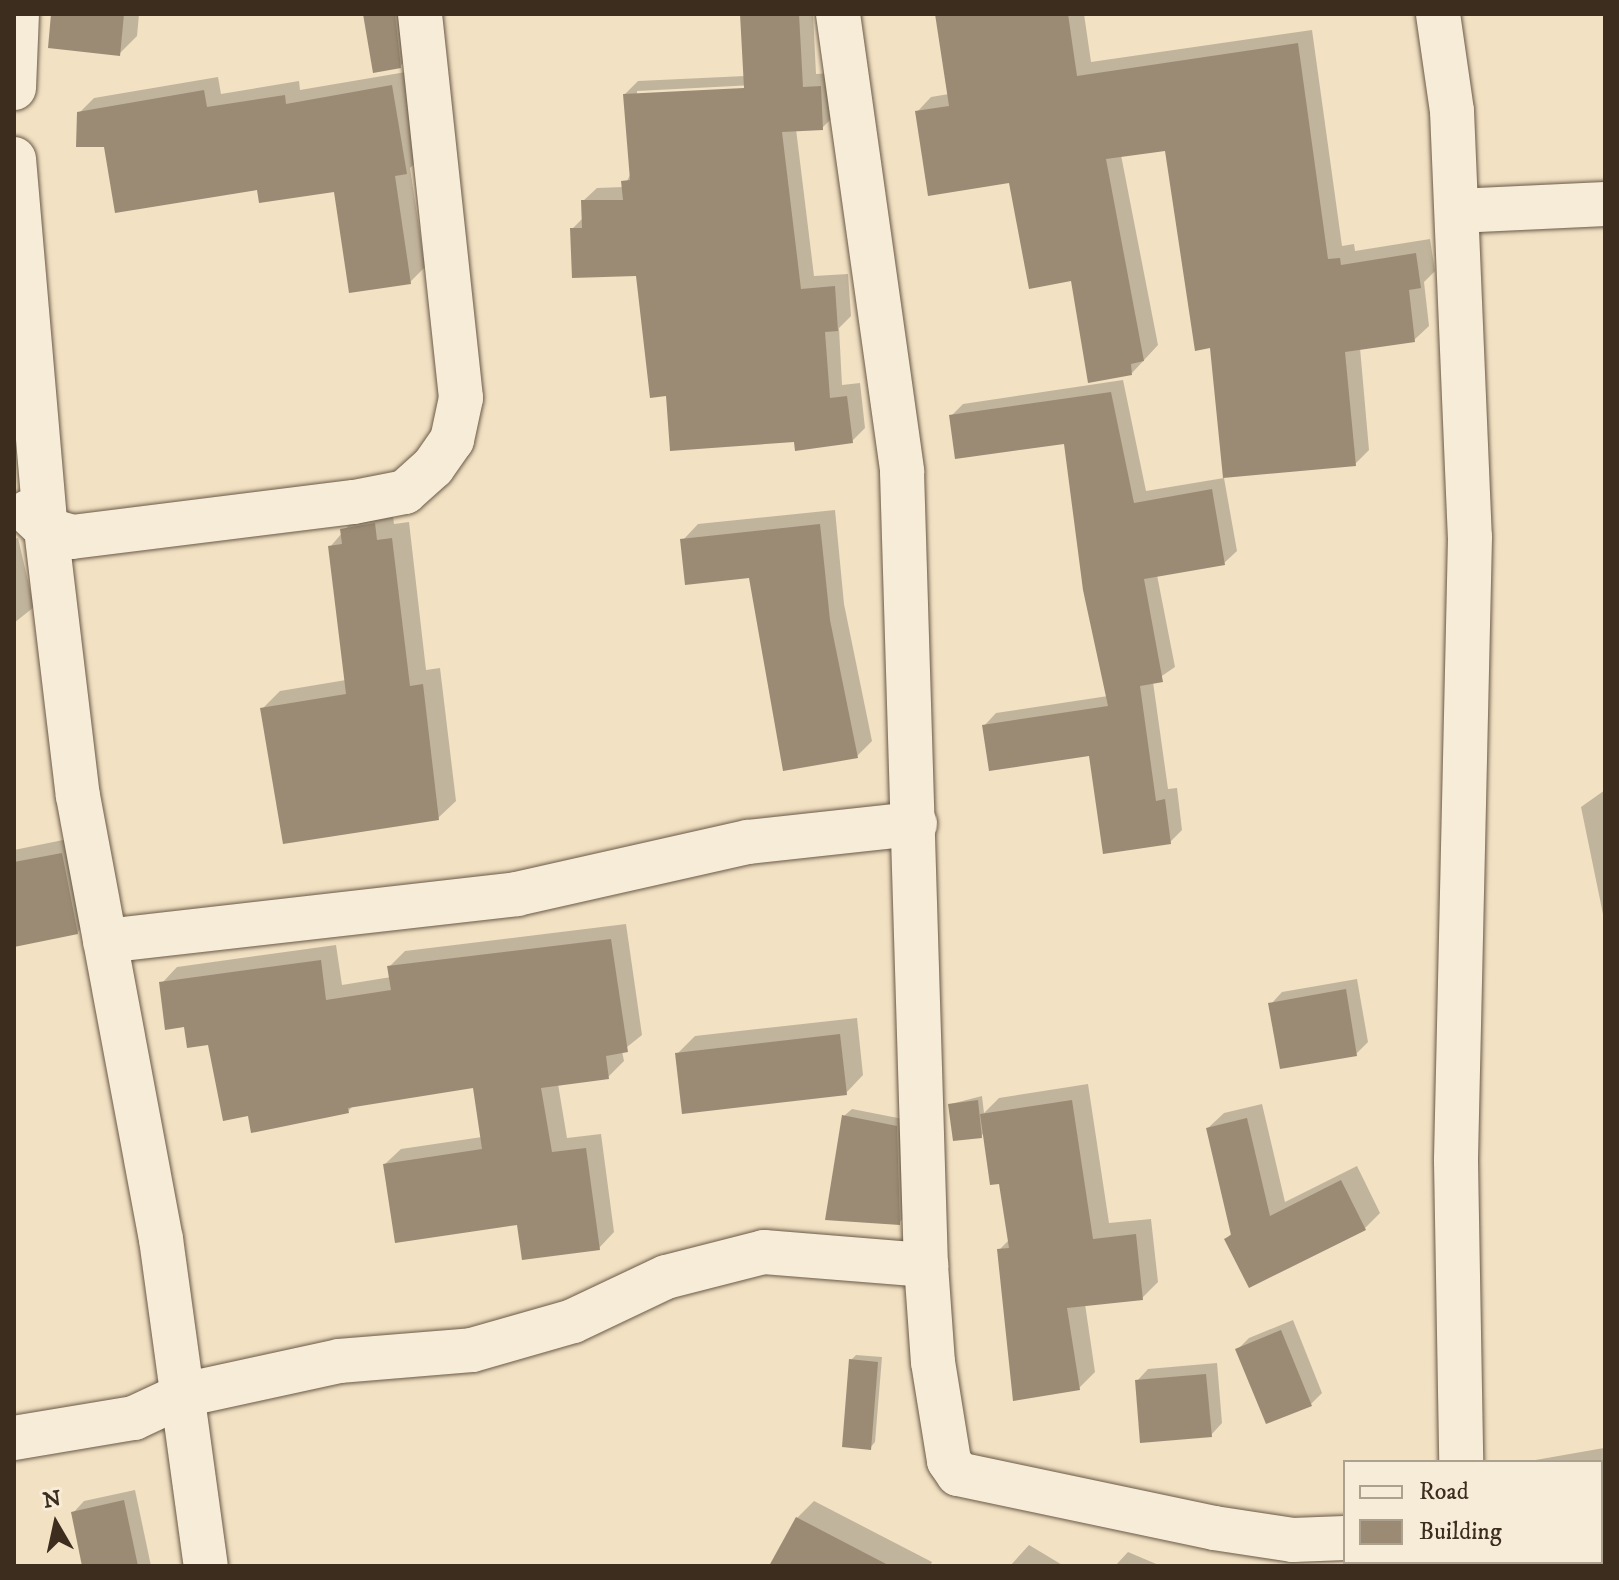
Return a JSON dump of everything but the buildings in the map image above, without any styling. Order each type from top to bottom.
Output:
[{"type":"street","points":[[14,88],[17,14]]},
{"type":"street","points":[[14,499],[46,529],[72,537],[354,502],[405,492],[433,467],[452,440],[461,384],[420,14]]},
{"type":"street","points":[[838,14],[902,472],[926,1265],[944,1440],[958,1474],[1214,1528],[1293,1540],[1343,1538]]},
{"type":"street","points":[[1438,14],[1452,111],[1470,537],[1456,1161],[1461,1460]]},
{"type":"street","points":[[14,159],[46,529],[78,796],[127,1042],[183,1395],[206,1566]]},
{"type":"street","points":[[1457,211],[1605,204]]},
{"type":"street","points":[[105,941],[517,894],[748,842],[915,824]]},
{"type":"street","points":[[14,1438],[134,1418],[183,1395],[339,1361],[472,1350],[573,1321],[666,1277],[764,1252],[926,1265]]}]
